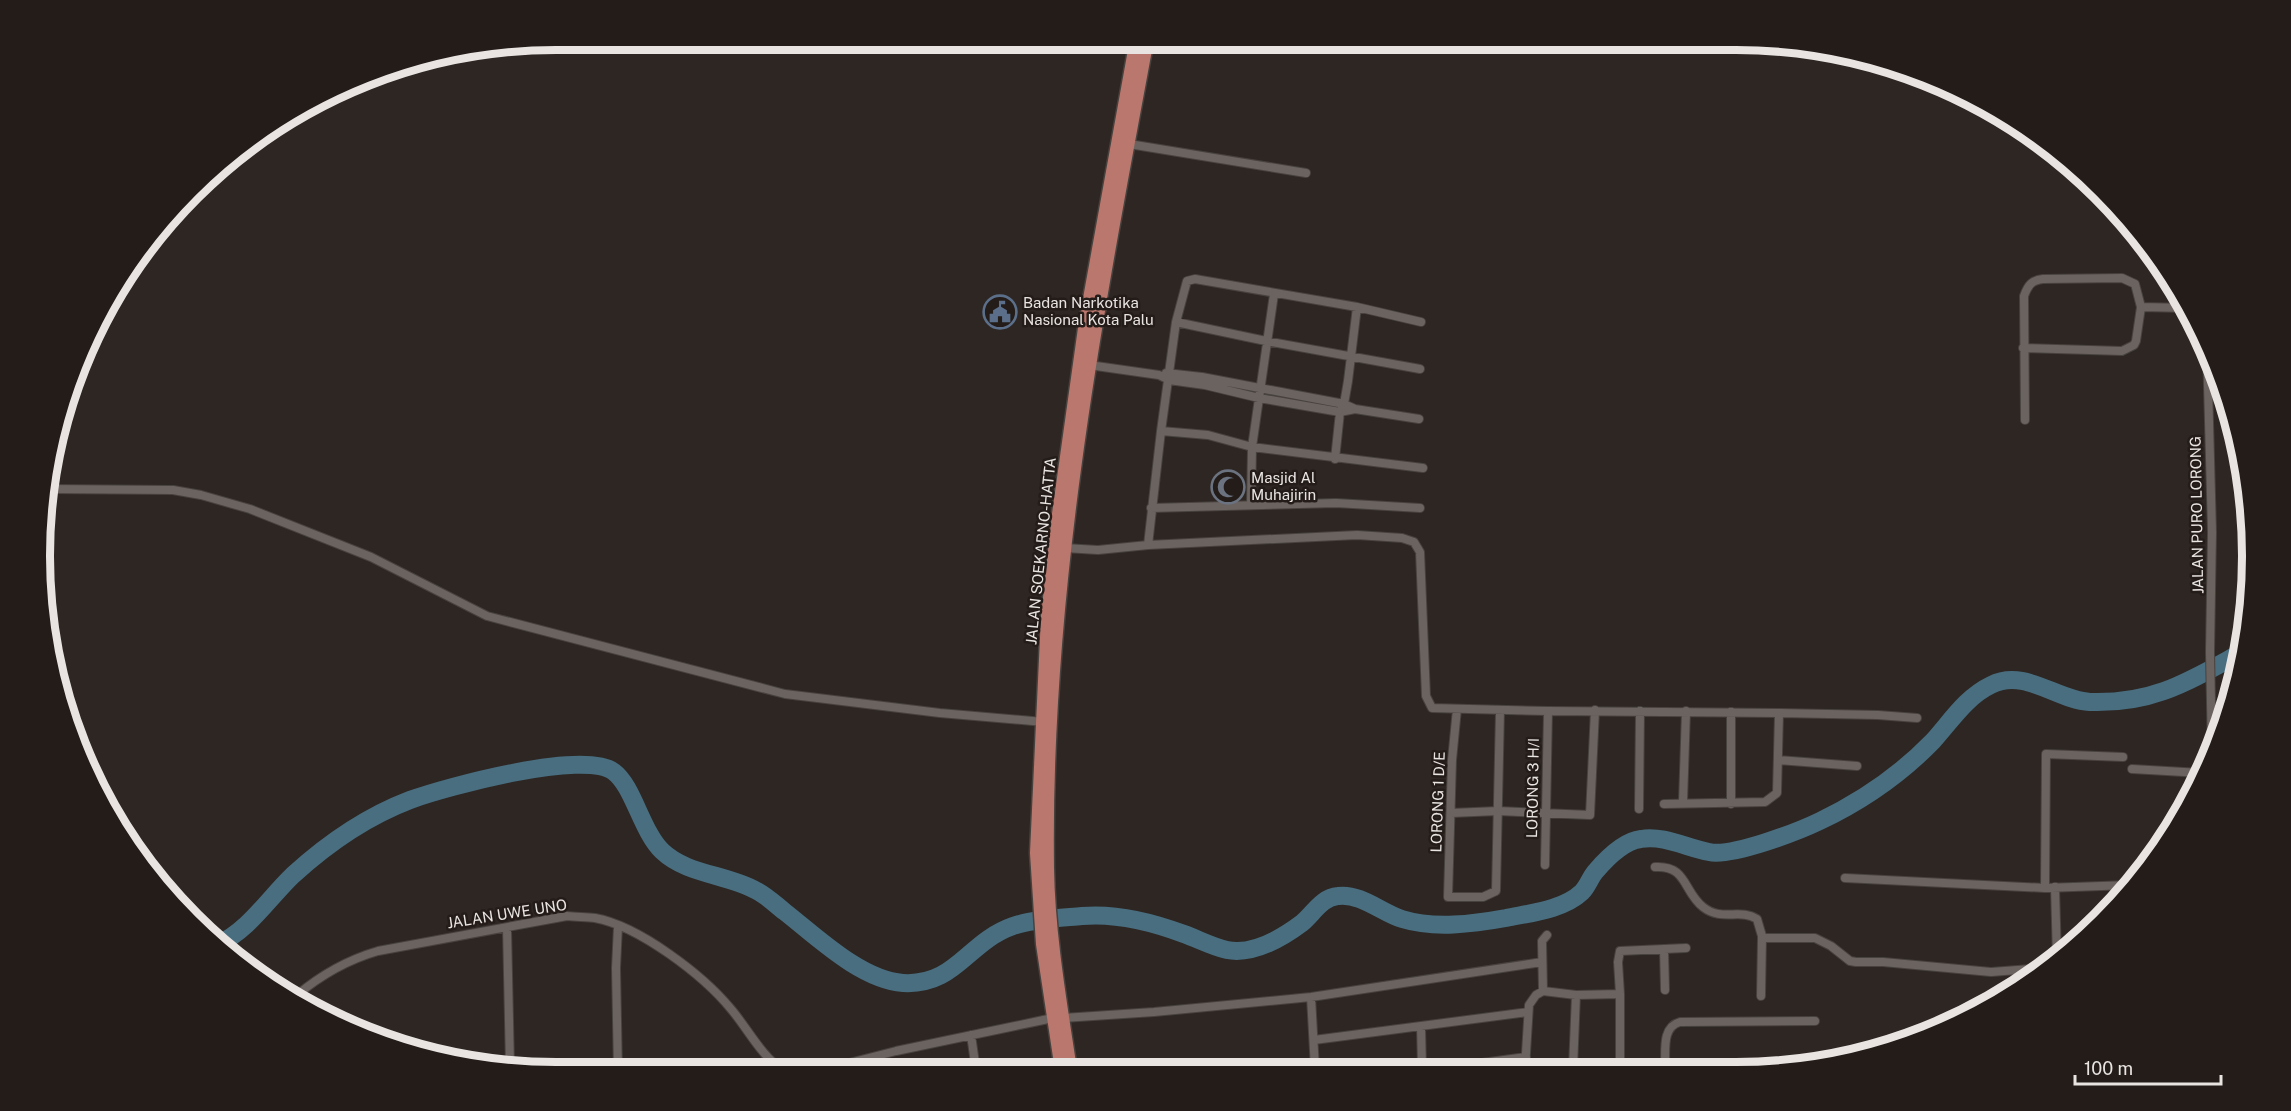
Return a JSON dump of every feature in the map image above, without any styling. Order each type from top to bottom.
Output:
[{"type":"main road","name":"JALAN SOEKARNO-HATTA","points":[[1048,722],[1052,564],[1076,423],[1089,365],[1134,50]]},
{"type":"main road","name":"JALAN SOEKARNO-HATTA","points":[[1060,1061],[1058,1018],[1036,822],[1048,722],[1085,321],[1116,179],[1129,144],[1146,50]]},
{"type":"main road","name":"JALAN SOEKARNO-HATTA","points":[[1058,1018],[1069,1061]]},
{"type":"street","points":[[1129,144],[1306,173]]},
{"type":"street","points":[[2023,348],[2122,351],[2136,341],[2141,307],[2135,284],[2122,278],[2037,279],[2027,287],[2024,296],[2023,348],[2025,420]]},
{"type":"street","points":[[1148,544],[1176,322],[1185,285],[1189,279],[1357,307],[1421,322]]},
{"type":"street","points":[[1251,504],[1252,447],[1274,294]]},
{"type":"street","points":[[1335,459],[1357,307]]},
{"type":"street","points":[[2141,307],[2176,308]]},
{"type":"street","points":[[1176,322],[1420,369]]},
{"type":"street","points":[[1089,365],[1259,388],[1342,408]]},
{"type":"street","name":"JALAN PURO LORONG","points":[[2208,374],[2212,532],[2211,728]]},
{"type":"street","points":[[1169,376],[1259,398],[1419,419]]},
{"type":"street","points":[[1161,431],[1208,435],[1252,447],[1335,459],[1424,468]]},
{"type":"street","points":[[54,489],[174,490],[201,495],[250,509],[371,557],[487,616],[785,694],[940,713],[1048,722]]},
{"type":"street","points":[[1151,507],[1336,503],[1420,508]]},
{"type":"street","points":[[1065,548],[1098,550],[1148,544],[1357,535],[1401,538],[1414,542],[1420,552],[1428,705],[1434,709],[1686,711],[1878,715],[1917,718]]},
{"type":"street","name":"LORONG 1 D/E","points":[[1457,709],[1452,760],[1448,897],[1483,897],[1496,891],[1498,811]]},
{"type":"street","points":[[1451,813],[1498,811],[1590,815],[1595,710]]},
{"type":"street","points":[[1498,811],[1500,711]]},
{"type":"street","name":"LORONG 3 H/I","points":[[1545,865],[1548,711]]},
{"type":"street","points":[[1639,809],[1640,711]]},
{"type":"street","points":[[1683,802],[1686,711]]},
{"type":"street","points":[[1731,712],[1731,804]]},
{"type":"street","points":[[1664,804],[1765,802],[1775,796],[1777,793],[1779,713]]},
{"type":"street","points":[[2045,888],[2046,754],[2123,757]]},
{"type":"street","points":[[1778,760],[1857,766]]},
{"type":"street","points":[[2132,769],[2192,772]]},
{"type":"street","points":[[1655,867],[1665,866],[1680,874],[1701,906],[1719,916],[1752,916],[1757,919],[1762,936],[1761,996]]},
{"type":"street","points":[[1845,878],[2045,888],[2119,885]]},
{"type":"street","points":[[2055,887],[2057,946]]},
{"type":"street","name":"JALAN UWE UNO","points":[[300,993],[327,972],[361,956],[423,942],[567,916],[595,918],[641,937],[711,986],[771,1061]]},
{"type":"street","points":[[618,926],[616,968],[618,1061]]},
{"type":"street","points":[[507,928],[510,1059]]},
{"type":"street","points":[[1543,991],[1542,941],[1547,935]]},
{"type":"street","points":[[1762,936],[1778,939],[1815,938],[1823,940],[1850,961],[1856,962],[1883,962],[1991,972],[2026,969]]},
{"type":"street","points":[[1620,1061],[1618,962],[1620,951],[1686,948]]},
{"type":"street","points":[[1664,949],[1665,990]]},
{"type":"street","points":[[857,1061],[1058,1018],[1154,1012],[1311,997],[1542,962]]},
{"type":"street","points":[[1526,1061],[1528,1012],[1532,998],[1543,991],[1576,995],[1620,994]]},
{"type":"street","points":[[1573,1061],[1576,995]]},
{"type":"street","points":[[1311,997],[1315,1061]]},
{"type":"street","points":[[1314,1040],[1528,1012]]},
{"type":"street","points":[[1665,1061],[1667,1031],[1673,1023],[1815,1021]]},
{"type":"street","points":[[1421,1026],[1422,1061]]},
{"type":"street","points":[[972,1035],[975,1061]]},
{"type":"street","points":[[1497,1061],[1526,1057]]},
{"type":"waterway","points":[[226,940],[249,922],[293,875],[320,852],[379,814],[410,800],[483,779],[546,767],[575,765],[598,766],[614,772],[627,788],[655,843],[672,859],[695,870],[745,885],[757,891],[840,956],[871,974],[903,983],[936,978],[949,971],[997,933],[1013,926],[1047,919],[1095,915],[1134,919],[1172,930],[1222,949],[1237,951],[1257,948],[1286,934],[1302,923],[1327,899],[1338,896],[1355,897],[1394,916],[1414,922],[1440,925],[1480,922],[1536,912],[1565,903],[1582,892],[1595,872],[1610,856],[1634,840],[1658,839],[1719,853],[1764,842],[1820,821],[1866,796],[1894,776],[1933,741],[1966,703],[1991,685],[2016,680],[2028,682],[2077,700],[2113,702],[2152,695],[2170,689],[2231,658]]},
{"type":"place","name":"Badan Narkotika Nasional Kota Palu","points":[[1000,312]]},
{"type":"place","name":"Masjid Al Muhajirin","points":[[1228,487]]}]
